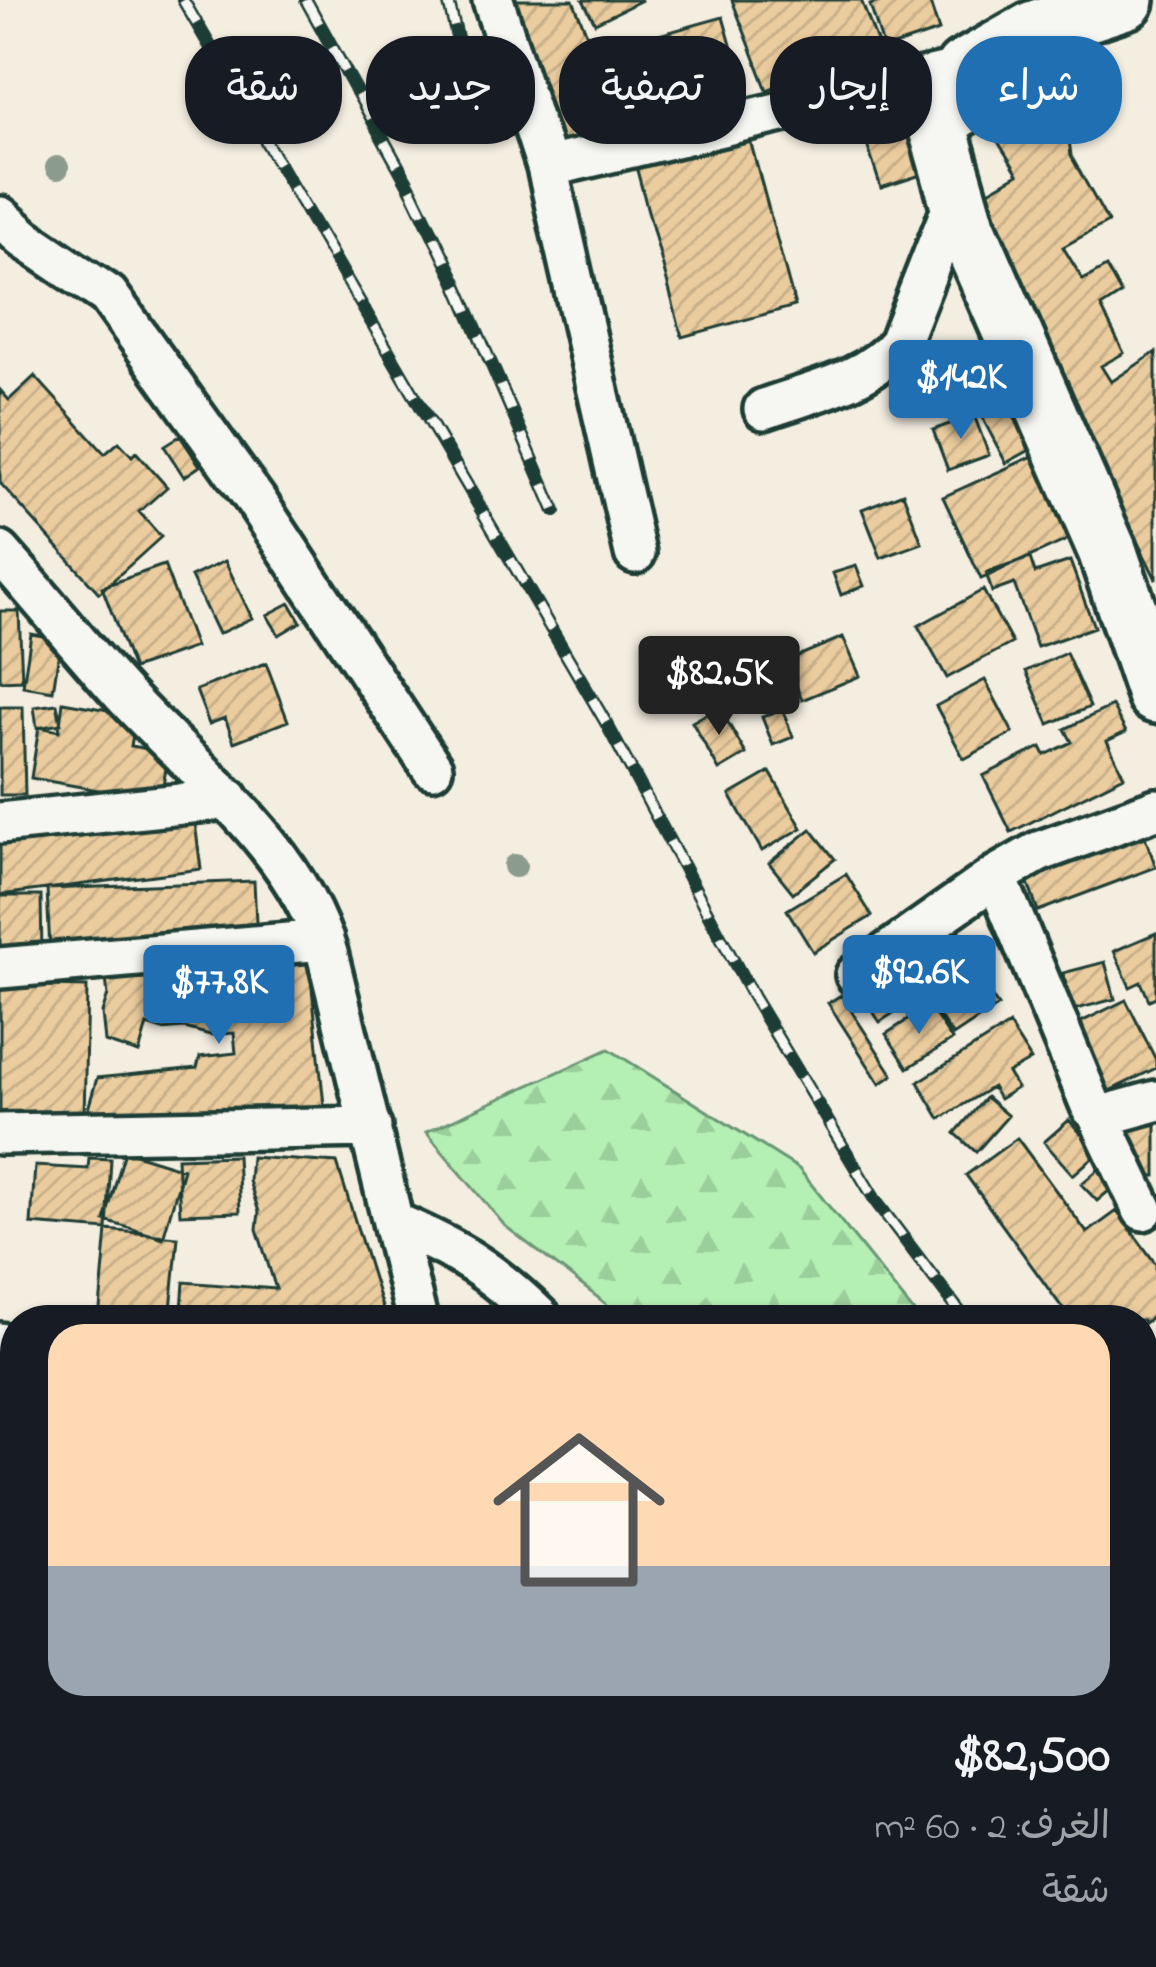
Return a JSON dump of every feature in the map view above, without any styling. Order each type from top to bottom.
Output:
[{"type":"main road","points":[[1023,36],[1124,0]]},
{"type":"main road","points":[[956,110],[936,122],[967,229],[1107,550],[1156,694]]},
{"type":"street","points":[[493,0],[547,167],[634,553]]},
{"type":"street","points":[[547,167],[956,71]]},
{"type":"street","points":[[764,409],[869,371],[899,343],[954,203],[936,122]]},
{"type":"street","points":[[0,218],[108,296],[256,501],[432,768]]},
{"type":"street","points":[[0,552],[124,695],[230,799],[286,867],[323,940],[414,1305]]},
{"type":"street","points":[[0,823],[230,799]]},
{"type":"street","points":[[856,975],[996,876],[1038,852],[1156,808]]},
{"type":"street","points":[[996,876],[1096,1113],[1143,1210]]},
{"type":"street","points":[[0,968],[323,940]]},
{"type":"street","points":[[1096,1113],[1102,1116],[1156,1101]]},
{"type":"street","points":[[0,1134],[371,1127]]},
{"type":"street","points":[[395,1223],[481,1265],[525,1305]]},
{"type":"green space","points":[[609,1049],[799,1169],[908,1305],[608,1305],[505,1226],[426,1132]]},
{"type":"building","points":[[500,0],[573,0],[588,36],[559,36],[559,144],[574,144],[561,149],[535,85],[535,36],[515,36]]},
{"type":"building","points":[[583,0],[642,0],[595,23]]},
{"type":"building","points":[[732,0],[861,0],[875,36],[770,36],[767,90]]},
{"type":"building","points":[[884,0],[929,0],[939,31],[924,36],[880,36],[870,5]]},
{"type":"building","points":[[723,17],[728,36],[655,36]]},
{"type":"building","points":[[746,129],[795,306],[682,337],[634,159],[690,144],[746,144]]},
{"type":"building","points":[[867,144],[924,144],[933,171],[881,188]]},
{"type":"building","points":[[999,144],[1070,144],[1071,156],[1108,222],[1063,247],[1083,280],[1106,267],[1121,294],[1101,307],[1124,353],[1101,366],[1111,382],[1156,352],[1156,579],[968,203],[1018,174]]},
{"type":"building","points":[[35,376],[105,454],[119,442],[132,456],[136,452],[167,487],[139,512],[161,537],[99,593],[0,483],[0,390],[9,400]]},
{"type":"building","points":[[1013,382],[1045,442],[1006,463],[974,402]]},
{"type":"building","points":[[974,415],[989,455],[948,470],[933,430]]},
{"type":"building","points":[[180,436],[200,466],[184,477],[164,446]]},
{"type":"building","points":[[1042,452],[1057,484],[1048,488],[1071,538],[981,579],[943,497]]},
{"type":"building","points":[[903,493],[922,543],[881,558],[862,509]]},
{"type":"building","points":[[1030,558],[1035,573],[1070,561],[1094,627],[1037,647],[1014,584],[992,592],[986,573]]},
{"type":"building","points":[[225,561],[252,618],[218,634],[191,577]]},
{"type":"building","points":[[164,565],[195,647],[133,669],[102,587]]},
{"type":"building","points":[[856,566],[864,586],[841,595],[833,573]]},
{"type":"building","points":[[983,590],[1012,643],[947,678],[918,626]]},
{"type":"building","points":[[290,603],[301,622],[279,635],[267,615]]},
{"type":"building","points":[[0,611],[19,611],[22,680],[0,681]]},
{"type":"building","points":[[31,634],[61,639],[53,691],[23,686]]},
{"type":"building","points":[[843,637],[860,676],[802,700],[786,661]]},
{"type":"building","points":[[1066,653],[1090,707],[1049,724],[1026,671]]},
{"type":"building","points":[[266,663],[288,721],[234,742],[225,718],[209,724],[196,690]]},
{"type":"building","points":[[985,680],[1013,733],[964,759],[936,706]]},
{"type":"building","points":[[63,702],[136,715],[131,746],[169,753],[160,801],[31,778],[39,727],[59,731]]},
{"type":"building","points":[[57,704],[61,724],[37,728],[34,707]]},
{"type":"building","points":[[1112,706],[1126,732],[1107,741],[1124,776],[1011,832],[983,776],[1041,747],[1045,755],[1072,742],[1065,729]]},
{"type":"building","points":[[0,707],[23,707],[25,795],[0,795]]},
{"type":"building","points":[[719,707],[746,754],[719,770],[692,722]]},
{"type":"building","points":[[782,709],[793,737],[773,745],[762,717]]},
{"type":"building","points":[[770,772],[802,828],[762,851],[730,795]]},
{"type":"building","points":[[193,807],[201,869],[0,895],[0,832]]},
{"type":"building","points":[[1140,823],[1156,867],[1038,911],[1022,867]]},
{"type":"building","points":[[811,829],[835,859],[793,893],[769,863]]},
{"type":"building","points":[[846,874],[872,916],[813,952],[787,910]]},
{"type":"building","points":[[254,881],[257,943],[50,951],[47,889]]},
{"type":"building","points":[[0,896],[41,896],[42,954],[0,954]]},
{"type":"building","points":[[960,931],[986,968],[976,974],[998,1006],[953,1036],[922,992],[939,980],[923,956]]},
{"type":"building","points":[[1156,933],[1156,997],[1149,1000],[1141,982],[1130,987],[1114,951]]},
{"type":"building","points":[[896,954],[923,993],[880,1022],[853,983]]},
{"type":"building","points":[[309,959],[326,1125],[85,1119],[97,1078],[197,1068],[200,1057],[236,1053],[234,1033],[210,1035],[185,1028],[162,1030],[147,1025],[139,1053],[105,1042],[106,979]]},
{"type":"building","points":[[1105,962],[1115,999],[1073,1010],[1063,973]]},
{"type":"building","points":[[0,985],[87,987],[84,1118],[0,1116]]},
{"type":"building","points":[[841,995],[893,1075],[880,1084],[828,1003]]},
{"type":"building","points":[[1126,1000],[1156,1068],[1109,1091],[1077,1024]]},
{"type":"building","points":[[929,1006],[952,1040],[908,1068],[886,1034]]},
{"type":"building","points":[[1009,1025],[1031,1060],[1008,1073],[1017,1088],[999,1099],[992,1087],[940,1119],[918,1082]]},
{"type":"building","points":[[986,1097],[1008,1116],[976,1152],[955,1133]]},
{"type":"building","points":[[1156,1098],[1156,1176],[1140,1176],[1112,1118]]},
{"type":"building","points":[[1069,1120],[1098,1153],[1073,1175],[1044,1142]]},
{"type":"building","points":[[1017,1138],[1087,1233],[1117,1211],[1156,1264],[1156,1305],[1060,1305],[966,1175]]},
{"type":"building","points":[[125,1151],[183,1169],[163,1238],[105,1221]]},
{"type":"building","points":[[237,1156],[240,1212],[180,1214],[177,1158]]},
{"type":"building","points":[[251,1157],[337,1163],[381,1305],[182,1305],[184,1282],[276,1289],[257,1229],[259,1212],[249,1181]]},
{"type":"building","points":[[89,1158],[111,1159],[107,1230],[31,1224],[35,1166],[88,1169]]},
{"type":"building","points":[[1101,1167],[1116,1185],[1097,1201],[1081,1184]]},
{"type":"building","points":[[107,1230],[178,1237],[171,1305],[100,1305]]},
{"type":"railway","points":[[183,0],[605,721],[753,997],[877,1203],[955,1305]]},
{"type":"railway","points":[[306,0],[413,193],[555,511]]},
{"type":"railway","points":[[448,0],[457,36]]}]
